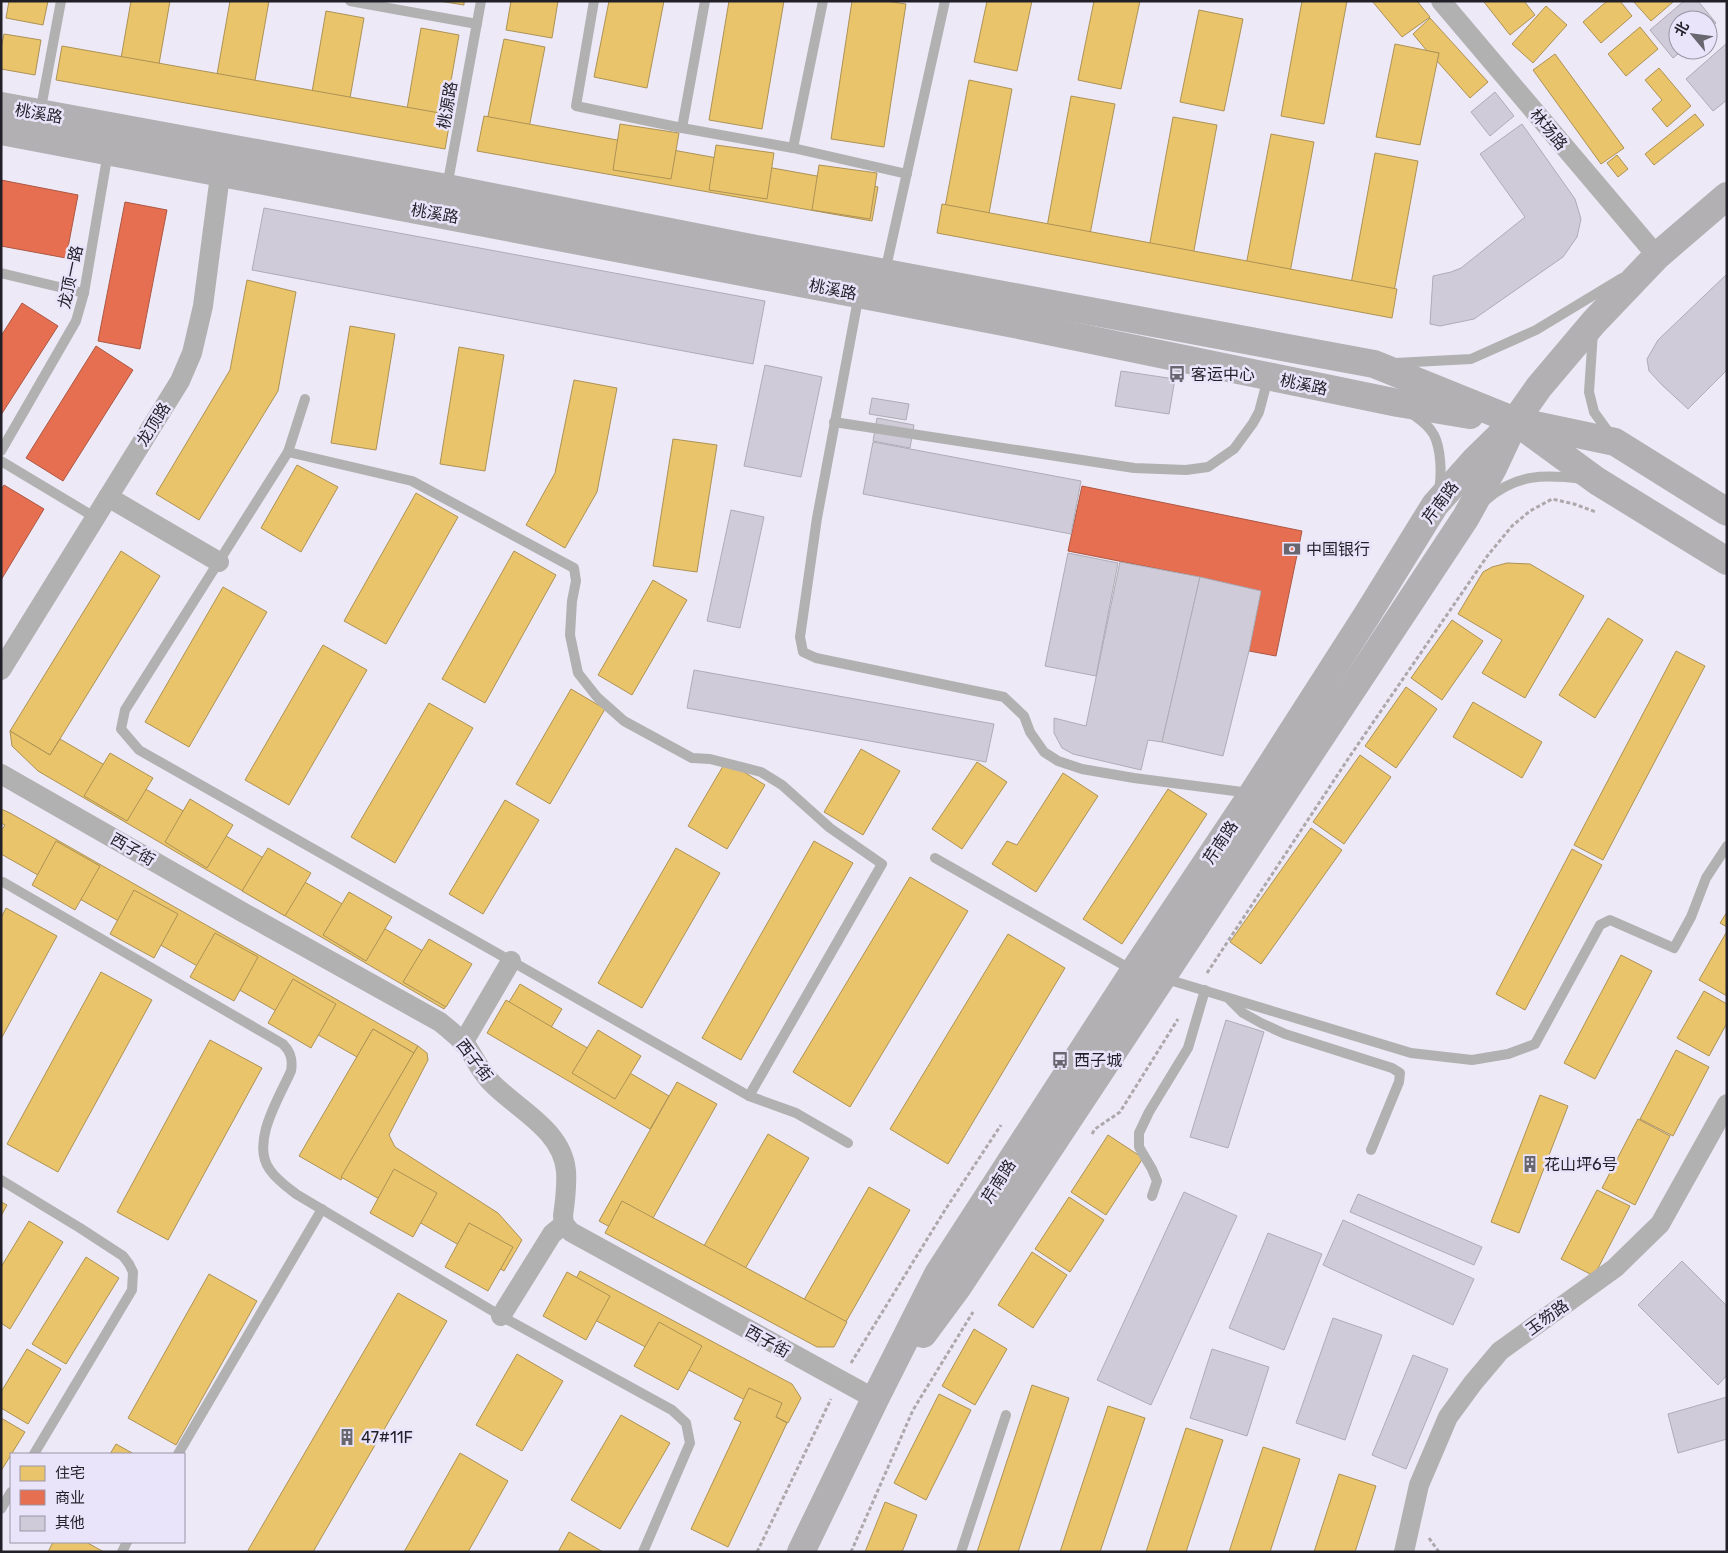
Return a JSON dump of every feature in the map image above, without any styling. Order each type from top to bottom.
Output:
[{"type":"street","name":"林场路","points":[[1441,1],[1657,256]]},
{"type":"street","name":"桃溪路","points":[[1,106],[40,113],[222,160],[871,283],[1374,364],[1515,421]]},
{"type":"street","name":"桃溪路","points":[[1,131],[108,151],[222,160]]},
{"type":"street","name":"龙顶路","points":[[1,670],[180,381],[192,353],[204,306],[222,160]]},
{"type":"street","name":"芹南路","points":[[801,1552],[938,1274],[1147,974],[1267,794],[1367,615],[1435,504],[1475,460],[1515,421],[1538,387],[1594,322],[1657,256],[1727,196]]},
{"type":"street","name":"桃溪路","points":[[871,283],[1268,376],[1398,403],[1515,421]]},
{"type":"street","points":[[1515,421],[1615,442],[1727,512]]},
{"type":"street","points":[[1515,421],[1597,481],[1727,561]]},
{"type":"street","points":[[1267,794],[1466,517],[1493,468],[1515,421]]},
{"type":"street","points":[[108,497],[219,562]]},
{"type":"street","name":"西子街","points":[[1,774],[244,913],[440,1022],[463,1043],[488,1079],[546,1129],[556,1144],[566,1170],[564,1224],[571,1232],[875,1399]]},
{"type":"street","points":[[463,1043],[512,961]]},
{"type":"street","name":"玉笏路","points":[[1404,1552],[1419,1485],[1448,1418],[1473,1383],[1500,1351],[1615,1268],[1660,1224],[1727,1104]]},
{"type":"street","points":[[501,1316],[552,1234],[564,1224]]},
{"type":"lane","points":[[40,113],[61,1]]},
{"type":"lane","points":[[350,1],[477,24]]},
{"type":"lane","name":"桃源路","points":[[445,201],[481,1]]},
{"type":"lane","points":[[594,1],[576,106],[793,148],[907,174]]},
{"type":"lane","points":[[682,128],[706,1]]},
{"type":"lane","points":[[793,148],[823,1]]},
{"type":"lane","points":[[944,1],[907,174],[871,283],[834,422],[817,518],[800,637],[803,652],[816,658],[1004,697],[1024,716],[1030,732],[1044,752],[1058,761],[1082,769],[1134,778],[1267,794]]},
{"type":"lane","name":"龙顶一路","points":[[1,450],[76,321],[84,292],[108,151]]},
{"type":"lane","name":"桃溪路","points":[[1374,364],[1471,359],[1536,330],[1657,256]]},
{"type":"lane","points":[[1,273],[84,292]]},
{"type":"lane","points":[[1594,322],[1589,392],[1594,412],[1615,442]]},
{"type":"lane","points":[[834,422],[1134,468],[1186,470],[1208,466],[1234,449],[1254,424],[1268,376]]},
{"type":"lane","points":[[305,399],[288,452],[126,710],[121,729],[138,750],[749,1096],[796,1113],[848,1143]]},
{"type":"lane","points":[[1398,403],[1420,420],[1434,435],[1442,477],[1435,504]]},
{"type":"lane","points":[[288,452],[412,481],[574,568],[576,581],[572,601],[570,635],[578,673],[597,696],[624,721],[692,758],[710,759],[761,772],[782,785],[830,828],[882,864],[749,1096]]},
{"type":"lane","points":[[1,461],[96,518]]},
{"type":"lane","points":[[1466,517],[1500,488],[1527,478],[1548,476],[1597,481]]},
{"type":"lane","points":[[935,858],[1147,974],[1411,1053],[1472,1060],[1508,1054],[1535,1044],[1600,925],[1610,920],[1674,948],[1691,917],[1706,878],[1727,846]]},
{"type":"lane","points":[[3,882],[283,1044],[288,1050],[292,1064],[291,1071],[264,1133],[262,1152],[269,1169],[282,1183],[501,1316],[672,1410],[686,1423],[690,1443],[643,1552]]},
{"type":"lane","points":[[1152,1196],[1157,1181],[1139,1147],[1139,1133],[1149,1112],[1188,1048],[1201,989]]},
{"type":"lane","points":[[1228,997],[1243,1013],[1285,1034],[1397,1070],[1400,1073],[1399,1082],[1371,1150]]},
{"type":"lane","points":[[1,1180],[114,1250],[129,1264],[133,1272],[132,1290],[35,1453]]},
{"type":"lane","points":[[179,1453],[322,1209]]},
{"type":"lane","points":[[961,1552],[1006,1415]]},
{"type":"lane","points":[[1,1509],[10,1494]]},
{"type":"path","points":[[1090,1136],[1096,1129],[1120,1112],[1350,756],[1488,554],[1512,526],[1530,511],[1552,499],[1574,504],[1600,514]]},
{"type":"path","points":[[852,1552],[913,1410],[974,1311]]},
{"type":"building: 住宅","points":[[9,1],[48,1],[43,25],[6,18]]},
{"type":"building: 住宅","points":[[131,1],[170,1],[155,87],[117,81]]},
{"type":"building: 住宅","points":[[230,1],[269,1],[251,103],[213,97]]},
{"type":"building: 住宅","points":[[439,1],[464,1],[464,5]]},
{"type":"building: 住宅","points":[[511,1],[558,1],[552,38],[506,30]]},
{"type":"building: 住宅","points":[[609,1],[664,1],[647,88],[594,77]]},
{"type":"building: 住宅","points":[[729,1],[784,1],[762,129],[709,120]]},
{"type":"building: 住宅","points":[[852,1],[886,1],[906,4],[884,147],[831,139]]},
{"type":"building: 住宅","points":[[987,1],[1032,1],[1017,71],[974,62]]},
{"type":"building: 住宅","points":[[1094,1],[1140,1],[1121,89],[1078,80]]},
{"type":"building: 住宅","points":[[1302,1],[1347,1],[1324,124],[1281,116]]},
{"type":"building: 住宅","points":[[1372,1],[1417,1],[1430,17],[1402,37]]},
{"type":"building: 住宅","points":[[1485,1],[1524,1],[1535,15],[1510,35]]},
{"type":"building: 住宅","points":[[1607,1],[1620,1],[1632,16],[1601,43],[1583,22]]},
{"type":"building: 住宅","points":[[1633,1],[1672,1],[1673,2],[1651,21]]},
{"type":"building: 住宅","points":[[1546,6],[1567,25],[1533,63],[1512,44]]},
{"type":"building: 住宅","points":[[1199,10],[1243,19],[1224,111],[1180,102]]},
{"type":"building: 住宅","points":[[326,11],[364,18],[346,121],[308,115]]},
{"type":"building: 住宅","points":[[1430,18],[1488,82],[1470,98],[1437,61],[1439,53],[1427,51],[1413,34]]},
{"type":"building: 住宅","points":[[1640,27],[1658,49],[1626,76],[1608,54]]},
{"type":"building: 住宅","points":[[421,28],[459,35],[441,138],[403,132]]},
{"type":"building: 住宅","points":[[4,34],[41,40],[35,75],[1,69],[1,48]]},
{"type":"building: 住宅","points":[[504,39],[545,47],[524,153],[482,145]]},
{"type":"building: 住宅","points":[[1395,44],[1439,53],[1420,145],[1376,137]]},
{"type":"building: 住宅","points":[[62,46],[451,115],[445,149],[56,80]]},
{"type":"building: 住宅","points":[[1555,54],[1624,148],[1601,164],[1533,70]]},
{"type":"building: 住宅","points":[[1659,68],[1691,106],[1667,127],[1652,109],[1662,100],[1645,80]]},
{"type":"building: 住宅","points":[[969,80],[1012,89],[985,235],[941,228]]},
{"type":"building: 住宅","points":[[1071,96],[1115,104],[1087,250],[1044,243]]},
{"type":"building: 住宅","points":[[1695,114],[1704,125],[1654,165],[1645,154]]},
{"type":"building: 住宅","points":[[484,116],[878,187],[872,221],[477,151]]},
{"type":"building: 住宅","points":[[1173,117],[1217,125],[1190,272],[1146,264]]},
{"type":"building: 住宅","points":[[620,124],[679,133],[671,179],[613,170]]},
{"type":"building: 住宅","points":[[1271,134],[1314,142],[1287,289],[1243,281]]},
{"type":"building: 住宅","points":[[716,145],[774,153],[767,199],[709,190]]},
{"type":"building: 住宅","points":[[1375,153],[1418,161],[1391,308],[1348,300]]},
{"type":"building: 住宅","points":[[1617,155],[1628,169],[1618,177],[1607,163]]},
{"type":"building: 住宅","points":[[819,165],[877,173],[870,219],[812,210]]},
{"type":"building: 住宅","points":[[942,204],[1397,289],[1392,318],[937,233]]},
{"type":"building: 住宅","points":[[247,280],[296,292],[278,391],[199,520],[156,494],[230,370]]},
{"type":"building: 住宅","points":[[350,326],[395,334],[376,450],[331,443]]},
{"type":"building: 住宅","points":[[459,347],[504,355],[485,471],[440,464]]},
{"type":"building: 住宅","points":[[574,380],[617,388],[597,492],[565,548],[526,525],[555,473]]},
{"type":"building: 住宅","points":[[673,439],[717,445],[697,572],[653,566]]},
{"type":"building: 住宅","points":[[297,465],[338,487],[301,552],[261,528]]},
{"type":"building: 住宅","points":[[416,493],[458,517],[386,644],[344,621]]},
{"type":"building: 住宅","points":[[121,551],[160,576],[50,755],[10,731]]},
{"type":"building: 住宅","points":[[514,551],[556,575],[485,703],[442,679]]},
{"type":"building: 住宅","points":[[1507,563],[1530,564],[1584,596],[1525,698],[1482,673],[1502,640],[1458,614],[1483,572],[1492,567]]},
{"type":"building: 住宅","points":[[653,580],[687,600],[632,695],[598,675]]},
{"type":"building: 住宅","points":[[223,587],[267,612],[189,747],[145,722]]},
{"type":"building: 住宅","points":[[1608,618],[1643,640],[1595,718],[1559,695]]},
{"type":"building: 住宅","points":[[1452,620],[1483,641],[1442,700],[1411,678]]},
{"type":"building: 住宅","points":[[323,645],[367,670],[289,805],[245,780]]},
{"type":"building: 住宅","points":[[1676,651],[1705,666],[1603,860],[1574,845]]},
{"type":"building: 住宅","points":[[1406,687],[1437,709],[1396,768],[1365,746]]},
{"type":"building: 住宅","points":[[571,689],[605,709],[550,804],[516,784]]},
{"type":"building: 住宅","points":[[1473,702],[1542,742],[1522,778],[1453,737]]},
{"type":"building: 住宅","points":[[429,703],[473,728],[395,863],[351,837]]},
{"type":"building: 住宅","points":[[10,731],[50,755],[60,739],[464,975],[444,1009],[38,771],[12,746]]},
{"type":"building: 住宅","points":[[861,749],[900,771],[863,835],[824,812]]},
{"type":"building: 住宅","points":[[110,753],[153,778],[127,821],[84,796]]},
{"type":"building: 住宅","points":[[1360,755],[1391,777],[1344,844],[1313,822]]},
{"type":"building: 住宅","points":[[726,761],[765,785],[727,849],[688,826]]},
{"type":"building: 住宅","points":[[977,762],[1007,782],[962,849],[932,829]]},
{"type":"building: 住宅","points":[[1063,773],[1098,796],[1036,892],[992,864],[1007,841],[1017,845]]},
{"type":"building: 住宅","points":[[1168,789],[1207,814],[1122,944],[1083,919]]},
{"type":"building: 住宅","points":[[190,799],[233,825],[207,868],[165,842]]},
{"type":"building: 住宅","points":[[505,800],[539,820],[483,914],[449,894]]},
{"type":"building: 住宅","points":[[1,809],[418,1046],[414,1053],[373,1029],[357,1057],[1,854],[1,831],[5,825],[1,823]]},
{"type":"building: 住宅","points":[[1311,828],[1342,850],[1261,964],[1230,942]]},
{"type":"building: 住宅","points":[[56,841],[100,866],[75,910],[32,885]]},
{"type":"building: 住宅","points":[[814,841],[853,863],[741,1060],[702,1038]]},
{"type":"building: 住宅","points":[[268,848],[311,873],[285,916],[242,891]]},
{"type":"building: 住宅","points":[[676,848],[720,873],[642,1008],[598,983]]},
{"type":"building: 住宅","points":[[1572,849],[1602,865],[1525,1010],[1496,994]]},
{"type":"building: 住宅","points":[[910,877],[968,911],[850,1107],[793,1072]]},
{"type":"building: 住宅","points":[[134,890],[178,914],[154,958],[110,934]]},
{"type":"building: 住宅","points":[[349,892],[392,917],[366,961],[323,935]]},
{"type":"building: 住宅","points":[[6,908],[57,936],[1,1039],[1,918]]},
{"type":"building: 住宅","points":[[1727,912],[1727,927],[1720,923]]},
{"type":"building: 住宅","points":[[215,933],[258,957],[234,1001],[190,977]]},
{"type":"building: 住宅","points":[[1008,934],[1065,968],[948,1164],[890,1129]]},
{"type":"building: 住宅","points":[[1727,934],[1727,996],[1699,980]]},
{"type":"building: 住宅","points":[[429,939],[472,964],[446,1007],[403,982]]},
{"type":"building: 住宅","points":[[1621,955],[1652,971],[1595,1079],[1564,1063]]},
{"type":"building: 住宅","points":[[101,972],[152,1000],[58,1172],[7,1144]]},
{"type":"building: 住宅","points":[[293,979],[336,1004],[311,1048],[268,1023]]},
{"type":"building: 住宅","points":[[520,984],[562,1009],[536,1053],[494,1027]]},
{"type":"building: 住宅","points":[[1704,991],[1727,1004],[1727,1023],[1709,1056],[1677,1038]]},
{"type":"building: 住宅","points":[[506,1000],[669,1096],[650,1129],[487,1033]]},
{"type":"building: 住宅","points":[[373,1029],[414,1053],[341,1180],[299,1156]]},
{"type":"building: 住宅","points":[[598,1030],[641,1056],[615,1099],[572,1073]]},
{"type":"building: 住宅","points":[[210,1040],[262,1068],[168,1240],[117,1212]]},
{"type":"building: 住宅","points":[[418,1046],[427,1053],[428,1060],[389,1135],[395,1147],[498,1213],[522,1240],[504,1271],[341,1177]]},
{"type":"building: 住宅","points":[[1676,1050],[1709,1067],[1673,1136],[1640,1119]]},
{"type":"building: 住宅","points":[[677,1082],[717,1104],[639,1243],[599,1221]]},
{"type":"building: 住宅","name":"花山坪6号","points":[[1540,1095],[1568,1106],[1519,1233],[1491,1222]]},
{"type":"building: 住宅","points":[[1638,1119],[1670,1136],[1635,1205],[1602,1188]]},
{"type":"building: 住宅","points":[[768,1134],[809,1158],[734,1288],[693,1265]]},
{"type":"building: 住宅","points":[[1108,1135],[1143,1158],[1106,1215],[1071,1192]]},
{"type":"building: 住宅","points":[[394,1169],[437,1193],[413,1237],[370,1213]]},
{"type":"building: 住宅","points":[[869,1187],[910,1210],[835,1341],[794,1317]]},
{"type":"building: 住宅","points":[[1597,1190],[1630,1206],[1594,1276],[1561,1259]]},
{"type":"building: 住宅","points":[[1069,1197],[1104,1220],[1070,1272],[1035,1249]]},
{"type":"building: 住宅","points":[[622,1201],[847,1322],[834,1347],[817,1347],[605,1233]]},
{"type":"building: 住宅","points":[[1,1202],[7,1205],[1,1216]]},
{"type":"building: 住宅","points":[[29,1221],[63,1242],[10,1329],[1,1323],[1,1267]]},
{"type":"building: 住宅","points":[[469,1223],[513,1247],[488,1291],[445,1267]]},
{"type":"building: 住宅","points":[[1032,1252],[1067,1275],[1033,1328],[998,1305]]},
{"type":"building: 住宅","points":[[86,1257],[119,1278],[66,1364],[32,1344]]},
{"type":"building: 住宅","points":[[580,1271],[792,1384],[801,1398],[788,1423],[563,1303]]},
{"type":"building: 住宅","points":[[567,1272],[610,1296],[586,1340],[543,1316]]},
{"type":"building: 住宅","points":[[209,1274],[257,1301],[176,1445],[128,1418]]},
{"type":"building: 住宅","name":"47#11F","points":[[398,1293],[447,1321],[313,1552],[247,1552]]},
{"type":"building: 住宅","points":[[659,1322],[702,1346],[678,1390],[634,1366]]},
{"type":"building: 住宅","points":[[974,1329],[1007,1349],[975,1405],[942,1386]]},
{"type":"building: 住宅","points":[[27,1349],[61,1369],[28,1424],[1,1408],[1,1392]]},
{"type":"building: 住宅","points":[[517,1354],[563,1381],[522,1451],[476,1425]]},
{"type":"building: 住宅","points":[[1032,1385],[1069,1398],[1018,1552],[977,1552]]},
{"type":"building: 住宅","points":[[749,1388],[782,1403],[776,1417],[787,1423],[728,1547],[691,1529],[741,1422],[734,1419]]},
{"type":"building: 住宅","points":[[939,1394],[971,1410],[926,1500],[894,1483]]},
{"type":"building: 住宅","points":[[1108,1406],[1145,1418],[1100,1552],[1060,1552]]},
{"type":"building: 住宅","points":[[621,1415],[670,1443],[620,1529],[571,1500]]},
{"type":"building: 住宅","points":[[1,1418],[25,1432],[12,1453],[10,1453],[10,1456],[1,1471]]},
{"type":"building: 住宅","points":[[1186,1428],[1223,1440],[1186,1552],[1146,1552]]},
{"type":"building: 住宅","points":[[116,1444],[132,1453],[111,1453]]},
{"type":"building: 住宅","points":[[1263,1447],[1300,1459],[1270,1552],[1229,1552]]},
{"type":"building: 住宅","points":[[460,1453],[508,1481],[468,1552],[404,1552]]},
{"type":"building: 住宅","points":[[1339,1474],[1376,1486],[1355,1552],[1314,1552]]},
{"type":"building: 住宅","points":[[885,1502],[917,1515],[902,1552],[865,1552]]},
{"type":"building: 住宅","points":[[569,1532],[603,1552],[558,1552]]},
{"type":"building: 住宅","points":[[52,1543],[88,1543],[104,1552],[48,1552]]},
{"type":"building: 商业","points":[[1,180],[78,195],[66,258],[1,246]]},
{"type":"building: 商业","points":[[125,202],[167,210],[140,349],[98,341]]},
{"type":"building: 商业","points":[[22,303],[58,326],[1,415],[1,336]]},
{"type":"building: 商业","points":[[96,346],[133,370],[63,481],[26,458]]},
{"type":"building: 商业","points":[[4,485],[44,509],[1,580],[1,490]]},
{"type":"building: 商业","points":[[1082,486],[1302,531],[1276,656],[1249,651],[1261,591],[1068,551]]},
{"type":"building: 其他","points":[[1684,1],[1698,1],[1705,10],[1673,10]]},
{"type":"building: 其他","points":[[1668,15],[1668,52],[1650,30]]},
{"type":"building: 其他","points":[[1727,43],[1727,100],[1713,111],[1686,79],[1708,60],[1718,60],[1718,51]]},
{"type":"building: 其他","points":[[1495,92],[1514,116],[1490,136],[1471,112]]},
{"type":"building: 其他","points":[[1522,124],[1575,199],[1581,219],[1577,237],[1563,257],[1474,319],[1440,326],[1430,324],[1433,276],[1461,268],[1525,217],[1480,154]]},
{"type":"building: 其他","points":[[264,208],[765,301],[753,364],[252,270]]},
{"type":"building: 其他","points":[[1727,274],[1727,370],[1688,409],[1649,371],[1647,359],[1658,340]]},
{"type":"building: 其他","points":[[765,365],[822,377],[801,477],[744,466]]},
{"type":"building: 其他","points":[[1121,371],[1175,379],[1169,414],[1115,406]]},
{"type":"building: 其他","points":[[872,398],[909,404],[906,420],[869,414]]},
{"type":"building: 其他","points":[[877,418],[914,425],[910,448],[873,441]]},
{"type":"building: 其他","points":[[873,442],[1081,481],[1071,534],[863,494]]},
{"type":"building: 其他","points":[[731,510],[764,517],[740,628],[707,621]]},
{"type":"building: 其他","points":[[1068,553],[1118,563],[1096,676],[1045,666]]},
{"type":"building: 其他","points":[[1120,562],[1200,577],[1162,742],[1148,740],[1141,770],[1073,754],[1062,748],[1054,733],[1054,718],[1086,726]]},
{"type":"building: 其他","points":[[1200,577],[1261,591],[1249,651],[1223,756],[1162,742]]},
{"type":"building: 其他","points":[[694,670],[994,724],[986,762],[687,708]]},
{"type":"building: 其他","points":[[1226,1020],[1264,1032],[1228,1148],[1190,1137]]},
{"type":"building: 其他","points":[[1184,1192],[1237,1216],[1151,1405],[1097,1380]]},
{"type":"building: 其他","points":[[1358,1194],[1482,1247],[1474,1265],[1350,1212]]},
{"type":"building: 其他","points":[[1343,1220],[1474,1279],[1453,1325],[1323,1265]]},
{"type":"building: 其他","points":[[1268,1233],[1322,1254],[1284,1350],[1229,1328]]},
{"type":"building: 其他","points":[[1682,1261],[1727,1306],[1727,1375],[1718,1385],[1638,1305]]},
{"type":"building: 其他","points":[[1333,1318],[1382,1335],[1345,1440],[1296,1423]]},
{"type":"building: 其他","points":[[1212,1349],[1269,1367],[1247,1436],[1190,1418]]},
{"type":"building: 其他","points":[[1413,1355],[1448,1369],[1406,1469],[1372,1455]]},
{"type":"building: 其他","points":[[1727,1397],[1727,1439],[1678,1453],[1668,1414]]},
{"type":"place","name":"客运中心","points":[[1177,374]]},
{"type":"place","name":"中国银行","points":[[1292,549]]},
{"type":"place","name":"西子城","points":[[1060,1060]]},
{"type":"place","name":"花山坪6号","points":[[1530,1164]]},
{"type":"place","name":"47#11F","points":[[347,1437]]}]
